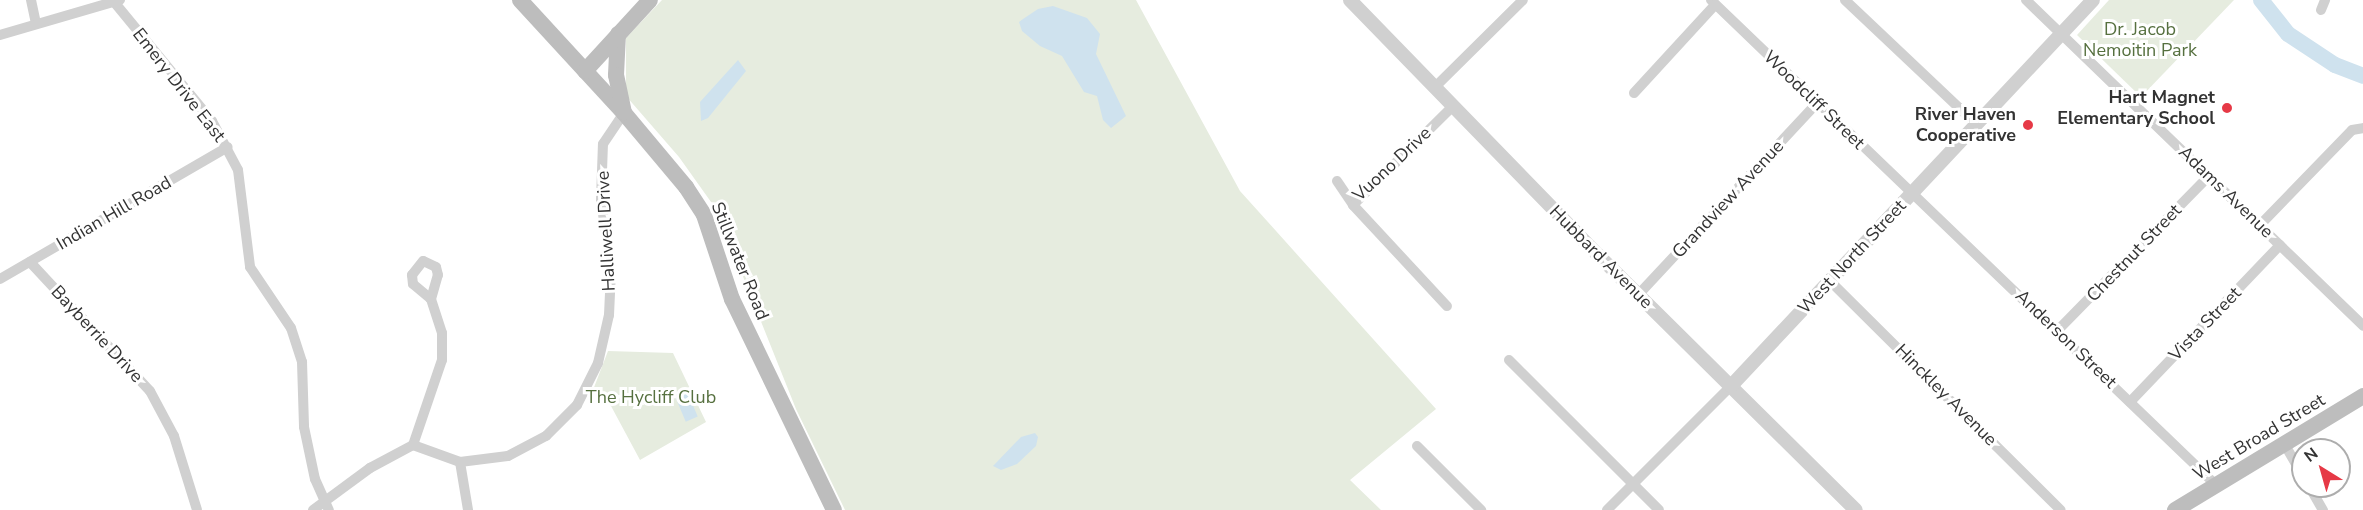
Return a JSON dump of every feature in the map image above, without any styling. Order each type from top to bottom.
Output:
[{"type":"main road","name":"Stillwater Road","points":[[520,0],[624,113],[686,188],[704,215],[732,299],[834,510]]},
{"type":"main road","points":[[585,71],[650,0]]},
{"type":"main road","points":[[618,34],[616,75],[624,113]]},
{"type":"main road","name":"West Broad Street","points":[[2175,510],[2361,402]]},
{"type":"street","points":[[31,0],[36,23]]},
{"type":"street","name":"Hubbard Avenue","points":[[1350,0],[1638,295],[1856,510]]},
{"type":"street","points":[[1434,88],[1523,0]]},
{"type":"street","points":[[1845,0],[1976,124]]},
{"type":"street","name":"Adams Avenue","points":[[2026,0],[2363,326]]},
{"type":"street","name":"West North Street","points":[[1607,510],[1731,386],[2093,0]]},
{"type":"street","points":[[0,35],[36,23],[118,2]]},
{"type":"street","name":"Emery Drive East","points":[[118,2],[212,121],[228,147],[238,170],[250,267],[291,328],[302,362],[304,427],[327,506]]},
{"type":"street","points":[[1634,93],[1713,3]]},
{"type":"street","name":"Woodcliff Street","points":[[1713,3],[1913,194]]},
{"type":"street","name":"Grandview Avenue","points":[[1638,295],[1817,103]]},
{"type":"street","name":"Vuono Drive","points":[[1336,181],[1353,205],[1452,107]]},
{"type":"street","name":"Halliwell Drive","points":[[413,446],[460,462],[508,456],[546,436],[577,405],[598,363],[609,315],[610,271],[601,200],[603,144],[624,113]]},
{"type":"street","points":[[2260,225],[2360,128]]},
{"type":"street","name":"Indian Hill Road","points":[[0,279],[228,147]]},
{"type":"street","name":"Chestnut Street","points":[[2058,330],[2209,176]]},
{"type":"street","name":"Anderson Street","points":[[1913,194],[2058,330],[2217,486]]},
{"type":"street","points":[[1353,205],[1447,306]]},
{"type":"street","name":"Vista Street","points":[[2130,402],[2280,245]]},
{"type":"street","name":"Bayberrie Drive","points":[[30,262],[150,391],[174,436],[197,510]]},
{"type":"street","name":"Hinckley Avenue","points":[[1830,281],[2061,510]]},
{"type":"street","points":[[313,510],[327,506],[370,468],[413,446],[442,360],[442,333],[431,299]]},
{"type":"street","points":[[1509,360],[1659,510]]},
{"type":"street","points":[[2285,445],[2291,455]]},
{"type":"street","points":[[1417,446],[1481,510]]},
{"type":"street","points":[[460,462],[468,510]]},
{"type":"green space","points":[[662,0],[1136,0],[1240,191],[1436,409],[1350,480],[1381,510],[845,510],[796,409],[716,209],[679,157],[626,96],[626,38]]},
{"type":"green space","name":"Dr. Jacob Nemoitin Park","points":[[2109,0],[2234,0],[2141,97],[2077,35]]},
{"type":"green space","name":"The Hycliff Club","points":[[608,351],[673,353],[706,422],[640,460],[611,406],[593,390]]},
{"type":"water","points":[[1053,6],[1087,18],[1100,34],[1096,54],[1126,116],[1111,128],[1103,120],[1097,96],[1084,92],[1062,56],[1040,46],[1022,31],[1019,22],[1038,9]]},
{"type":"water","points":[[738,60],[746,71],[708,118],[701,121],[700,102]]},
{"type":"water","points":[[686,389],[698,417],[686,422],[674,394]]},
{"type":"water","points":[[1035,433],[1038,437],[1036,446],[1017,464],[1001,470],[993,466],[1021,437]]},
{"type":"waterway","points":[[2261,0],[2288,34],[2335,65],[2363,76]]},
{"type":"place","name":"Hart Magnet Elementary School","points":[[2227,108]]},
{"type":"place","name":"River Haven Cooperative","points":[[2028,125]]}]
